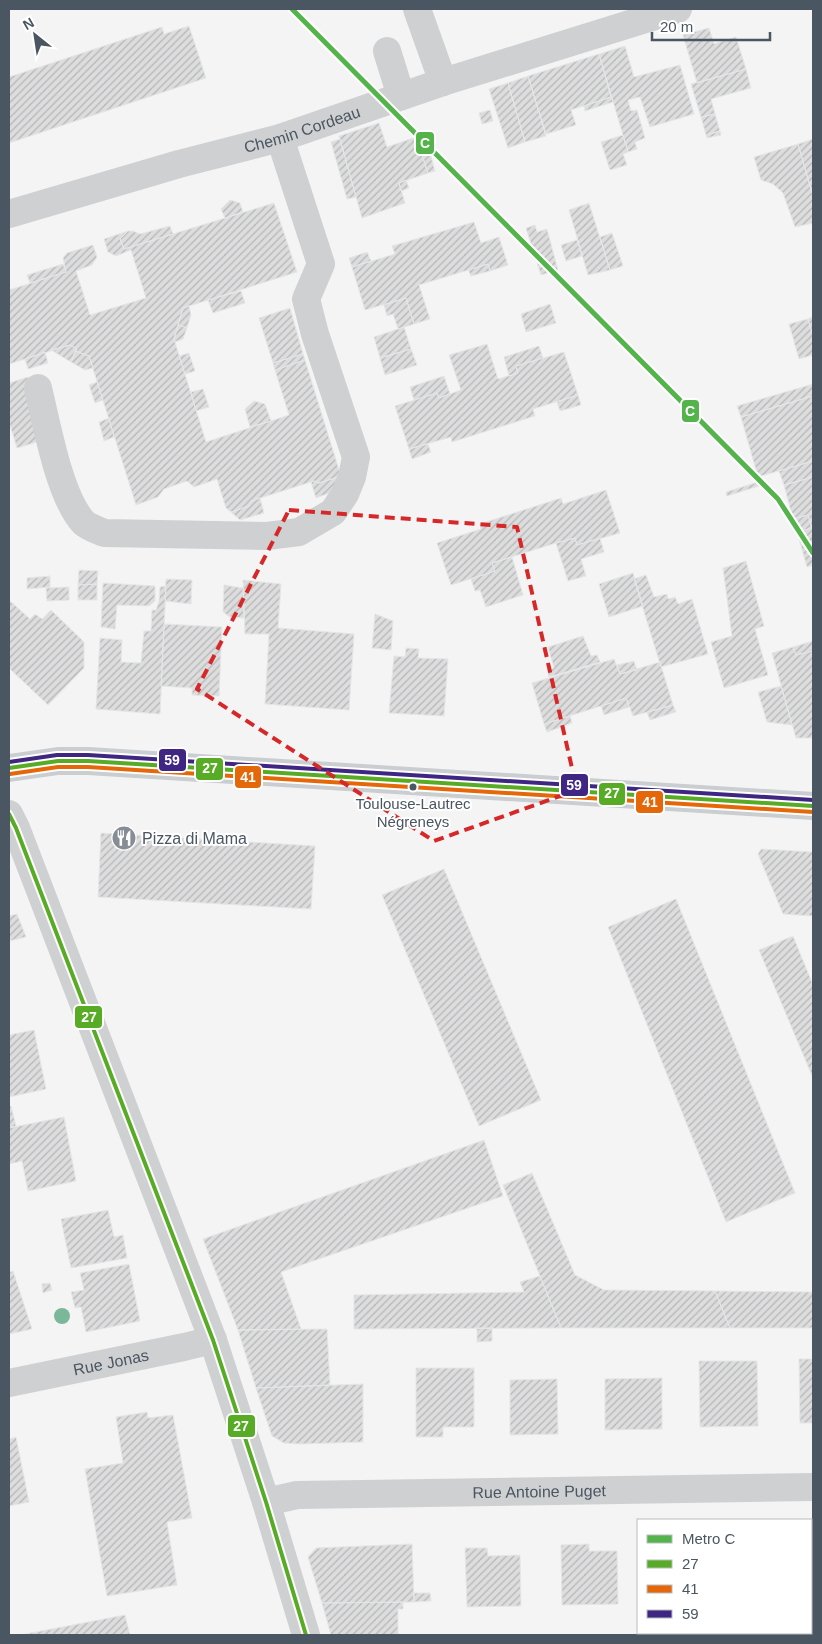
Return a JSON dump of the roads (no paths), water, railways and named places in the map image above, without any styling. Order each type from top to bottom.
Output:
[{"type":"main road","points":[[9,768],[58,761],[88,761],[813,806]]},
{"type":"street","points":[[417,9],[443,82]]},
{"type":"street","name":"Chemin Cordeau","points":[[9,214],[180,164],[280,138],[443,82],[678,9]]},
{"type":"street","points":[[387,51],[401,96]]},
{"type":"street","points":[[38,388],[60,477],[74,509],[84,524],[104,533],[267,536],[298,532],[333,512],[345,494],[352,477],[356,457],[315,334],[306,299],[321,264],[280,138]]},
{"type":"street","points":[[9,814],[212,1340],[266,1502],[306,1635]]},
{"type":"street","name":"Rue Jonas","points":[[9,1383],[212,1340]]},
{"type":"street","name":"Rue Antoine Puget","points":[[266,1502],[297,1495],[813,1487]]},
{"type":"metro line","name":"C","points":[[292,9],[778,499],[813,553]]},
{"type":"place","name":"Toulouse-Lautrec Négreneys","points":[[413,787]]},
{"type":"place","name":"Pizza di Mama","points":[[124,838]]}]
